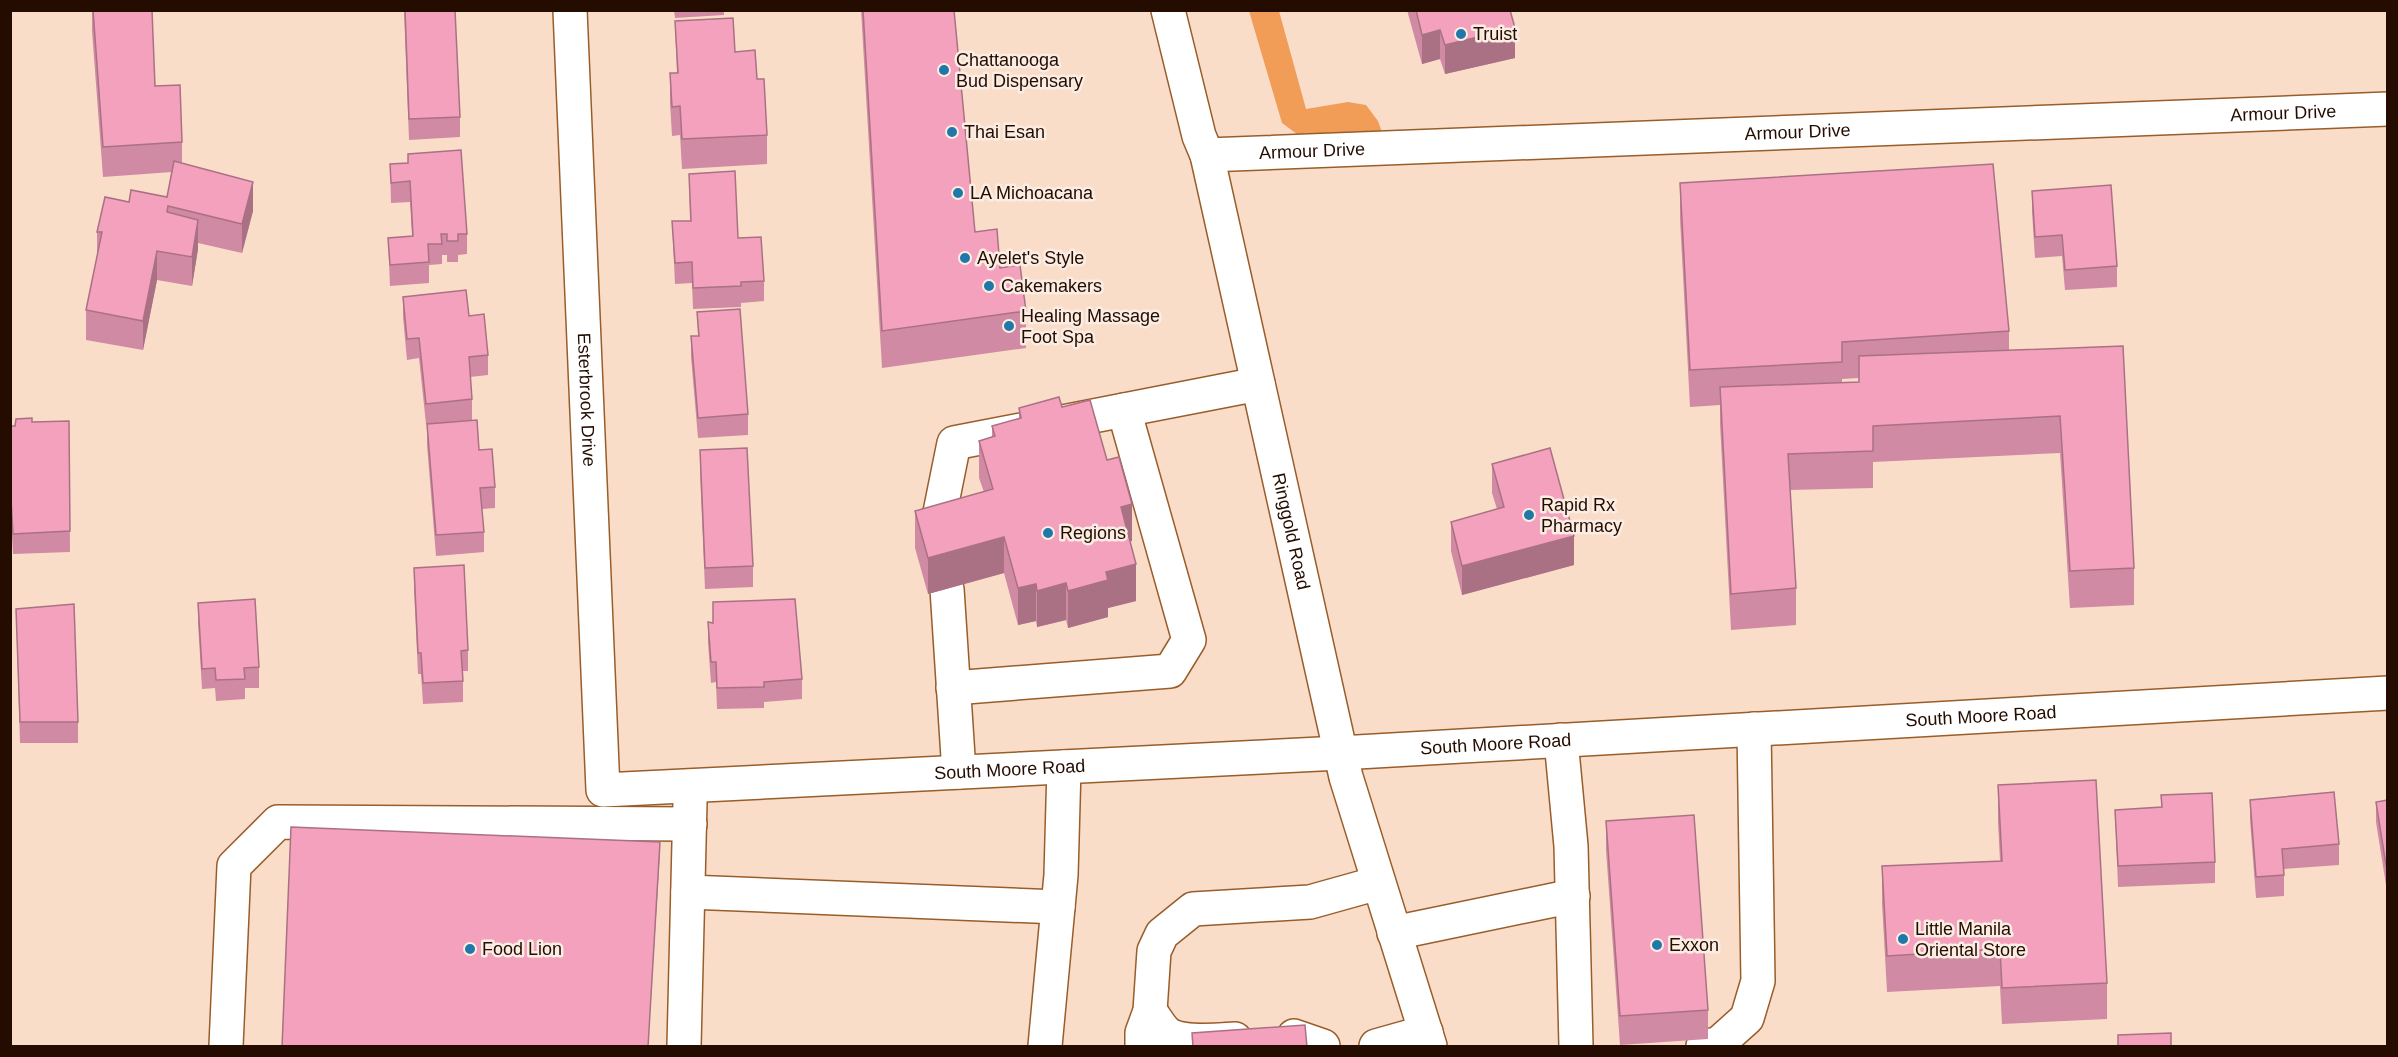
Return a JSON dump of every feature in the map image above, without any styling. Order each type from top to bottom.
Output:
[{"type":"street","name":"Esterbrook Drive","points":[[570,10],[603,790]]},
{"type":"street","name":"Ringgold Road","points":[[1168,10],[1199,136],[1207,155],[1340,753],[1428,1040]]},
{"type":"street","name":"Armour Drive","points":[[1207,155],[2388,109]]},
{"type":"street","points":[[934,542],[954,443],[1258,384]]},
{"type":"street","points":[[953,688],[1170,671],[1189,640],[1124,410]]},
{"type":"street","points":[[947,589],[959,772]]},
{"type":"street","name":"South Moore Road","points":[[603,790],[1340,753],[2388,693]]},
{"type":"street","points":[[1703,1047],[1718,1044],[1747,1018],[1758,981],[1754,729]]},
{"type":"street","points":[[1561,740],[1571,846],[1576,1047]]},
{"type":"street","points":[[1045,1047],[1058,907],[1064,767]]},
{"type":"street","points":[[684,1047],[691,786]]},
{"type":"street","points":[[226,1047],[234,866],[278,822],[690,824]]},
{"type":"street","points":[[1142,1047],[1142,1033],[1150,1011],[1154,951],[1162,934],[1193,909],[1310,902],[1378,883]]},
{"type":"street","points":[[688,892],[1058,907]]},
{"type":"street","points":[[1394,933],[1573,896]]},
{"type":"street","points":[[1150,1011],[1168,1034],[1186,1039],[1205,1041],[1296,1040]]},
{"type":"street","points":[[1376,1047],[1428,1040]]},
{"type":"shaded area","points":[[1249,11],[1279,11],[1306,109],[1348,102],[1366,105],[1378,121],[1384,138],[1317,140],[1297,134],[1282,123]]},
{"type":"building","points":[[93,10],[152,10],[155,86],[180,85],[182,142],[103,147]]},
{"type":"building","points":[[405,10],[455,10],[460,117],[409,119]]},
{"type":"building","points":[[863,10],[954,10],[975,232],[997,229],[1000,268],[1020,265],[1026,311],[882,331]]},
{"type":"building","points":[[1416,10],[1510,10],[1515,28],[1445,45],[1440,30],[1422,35]]},
{"type":"building","points":[[733,18],[735,52],[755,50],[757,79],[764,79],[767,135],[682,139],[680,106],[672,107],[670,73],[678,73],[675,21]]},
{"type":"building","points":[[461,150],[467,234],[458,234],[458,241],[447,241],[447,234],[441,234],[442,244],[428,244],[429,262],[390,265],[388,238],[413,236],[410,181],[391,183],[390,164],[408,163],[408,154]]},
{"type":"building","points":[[174,161],[253,182],[242,224],[168,206],[167,212],[198,220],[192,257],[157,251],[143,321],[86,310],[102,232],[97,232],[105,197],[129,202],[131,190],[167,197]]},
{"type":"building","points":[[1993,164],[2009,331],[1842,342],[1842,362],[1690,370],[1680,183]]},
{"type":"building","points":[[735,171],[738,238],[761,237],[764,281],[741,282],[741,286],[693,288],[692,262],[675,263],[672,221],[691,221],[689,174]]},
{"type":"building","points":[[2111,185],[2117,266],[2065,270],[2062,235],[2035,237],[2032,191]]},
{"type":"building","points":[[466,290],[469,316],[484,314],[488,355],[469,357],[472,399],[426,404],[419,338],[407,339],[403,297]]},
{"type":"building","points":[[740,309],[748,414],[698,418],[691,336],[699,336],[697,312]]},
{"type":"building","points":[[2123,346],[2134,568],[2070,571],[2060,416],[1873,426],[1873,451],[1788,454],[1796,588],[1731,594],[1720,387],[1859,382],[1859,356]]},
{"type":"building","name":"Regions","points":[[1059,397],[1062,407],[1090,400],[1107,460],[1119,457],[1132,504],[1121,507],[1136,564],[1106,572],[1108,580],[1068,591],[1066,583],[1037,591],[1036,584],[1018,588],[1004,537],[928,558],[915,511],[993,489],[979,441],[995,436],[992,426],[1021,418],[1019,408]]},
{"type":"building","points":[[32,418],[32,422],[69,421],[70,531],[13,534],[10,426],[15,426],[16,419]]},
{"type":"building","points":[[477,420],[479,450],[492,449],[495,487],[480,488],[484,532],[436,535],[427,424]]},
{"type":"building","points":[[747,448],[753,566],[705,568],[700,450]]},
{"type":"building","points":[[1550,448],[1574,536],[1462,566],[1451,522],[1504,507],[1492,464]]},
{"type":"building","points":[[464,565],[468,650],[461,651],[463,681],[423,683],[421,653],[418,653],[414,568]]},
{"type":"building","points":[[255,599],[259,667],[244,668],[245,679],[216,680],[215,668],[202,669],[198,603]]},
{"type":"building","points":[[795,599],[802,679],[764,682],[764,687],[717,688],[716,662],[711,662],[708,622],[713,623],[713,602]]},
{"type":"building","points":[[74,604],[78,722],[20,722],[16,609]]},
{"type":"building","points":[[2096,780],[2107,983],[2002,988],[2000,949],[1887,956],[1882,866],[2002,861],[1998,785]]},
{"type":"building","points":[[2334,792],[2339,844],[2282,849],[2284,875],[2256,877],[2250,800]]},
{"type":"building","points":[[2212,793],[2215,862],[2118,866],[2115,810],[2162,807],[2161,795]]},
{"type":"building","points":[[2388,800],[2388,864],[2386,865],[2376,802]]},
{"type":"building","name":"Exxon","points":[[1694,815],[1708,1010],[1620,1016],[1606,821]]},
{"type":"building","name":"Food Lion","points":[[291,827],[660,842],[648,1047],[282,1047]]},
{"type":"building","points":[[1305,1025],[1307,1047],[1193,1047],[1192,1033]]},
{"type":"building","points":[[2171,1033],[2171,1047],[2118,1047],[2118,1035]]},
{"type":"place","name":"Truist","points":[[1461,34]]},
{"type":"place","name":"Chattanooga Bud Dispensary","points":[[944,70]]},
{"type":"place","name":"Thai Esan","points":[[952,132]]},
{"type":"place","name":"LA Michoacana","points":[[958,193]]},
{"type":"place","name":"Ayelet's Style","points":[[965,258]]},
{"type":"place","name":"Cakemakers","points":[[989,286]]},
{"type":"place","name":"Healing Massage Foot Spa","points":[[1009,326]]},
{"type":"place","name":"Rapid Rx Pharmacy","points":[[1529,515]]},
{"type":"place","name":"Regions","points":[[1048,533]]},
{"type":"place","name":"Little Manila Oriental Store","points":[[1903,939]]},
{"type":"place","name":"Exxon","points":[[1657,945]]},
{"type":"place","name":"Food Lion","points":[[470,949]]}]
